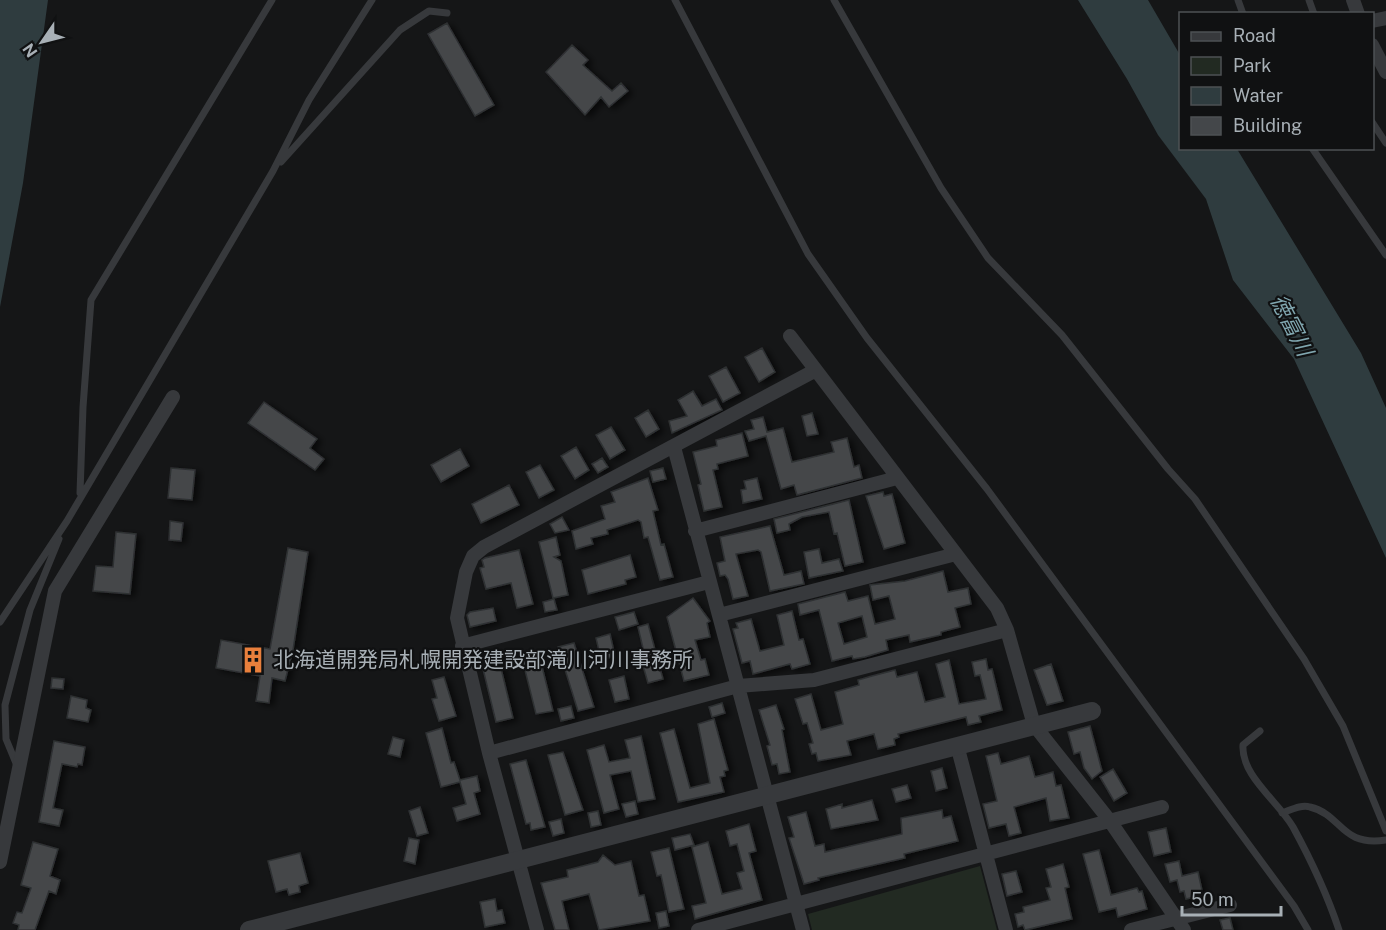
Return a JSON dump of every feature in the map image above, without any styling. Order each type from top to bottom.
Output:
[{"type":"street","points":[[1374,49],[1386,72]]},
{"type":"street","points":[[790,336],[997,608],[1007,630],[1034,725],[1110,821],[1180,924]]},
{"type":"street","points":[[537,930],[489,753],[457,618],[466,572],[473,556],[495,542],[816,370]]},
{"type":"street","points":[[0,862],[55,591],[173,397]]},
{"type":"street","points":[[674,447],[803,930]]},
{"type":"street","points":[[696,531],[897,478]]},
{"type":"street","points":[[719,615],[956,554]]},
{"type":"street","points":[[462,646],[709,582]]},
{"type":"street","points":[[489,753],[738,686],[814,680],[1007,630]]},
{"type":"street","points":[[249,930],[519,862],[1092,711]]},
{"type":"street","points":[[957,745],[1006,930]]},
{"type":"street","points":[[698,930],[1162,807]]},
{"type":"street","points":[[1131,930],[1180,924],[1230,905]]},
{"type":"lane","points":[[80,496],[82,407],[91,300],[272,0]]},
{"type":"lane","points":[[18,768],[6,739],[6,705],[30,610],[67,521],[273,171],[309,100],[372,0]]},
{"type":"lane","points":[[675,0],[808,254],[867,338],[987,489],[1294,906],[1308,930]]},
{"type":"lane","points":[[834,0],[941,188],[988,258],[1062,335],[1168,469],[1195,499],[1304,659],[1343,726],[1386,831]]},
{"type":"lane","points":[[273,171],[400,30],[429,11],[447,13]]},
{"type":"lane","points":[[1374,125],[1386,143]]},
{"type":"lane","points":[[1313,150],[1386,255]]},
{"type":"lane","points":[[0,622],[67,521]]},
{"type":"lane","points":[[1260,731],[1243,745],[1242,756],[1248,768],[1282,813],[1313,867],[1339,930]]},
{"type":"lane","points":[[1282,813],[1299,807],[1310,807],[1353,837],[1371,842],[1386,840]]},
{"type":"green space","points":[[980,866],[997,930],[812,930],[808,914]]},
{"type":"water","points":[[0,0],[48,0],[23,183],[0,307]]},
{"type":"water","name":"徳富川","points":[[1078,0],[1148,0],[1179,53],[1179,150],[1238,150],[1361,353],[1386,408],[1386,558],[1294,359],[1233,280],[1206,199],[1158,135],[1127,79]]},
{"type":"building","points":[[447,23],[494,105],[475,116],[428,34]]},
{"type":"building","points":[[572,45],[588,60],[583,65],[612,91],[621,83],[628,91],[609,107],[601,97],[585,115],[546,72]]},
{"type":"building","points":[[762,348],[775,372],[759,382],[745,357]]},
{"type":"building","points":[[726,367],[740,393],[723,402],[709,376]]},
{"type":"building","points":[[693,391],[702,406],[716,399],[722,410],[672,433],[669,421],[687,416],[678,400]]},
{"type":"building","points":[[264,402],[317,439],[310,448],[324,459],[315,470],[248,423]]},
{"type":"building","points":[[648,410],[659,429],[646,437],[635,418]]},
{"type":"building","points":[[812,413],[818,434],[807,436],[802,416]]},
{"type":"building","points":[[763,417],[767,432],[783,428],[792,462],[834,452],[831,442],[847,438],[854,467],[859,465],[862,478],[797,495],[794,485],[781,489],[766,436],[749,441],[745,431],[754,429],[751,420]]},
{"type":"building","points":[[611,427],[625,450],[610,459],[596,435]]},
{"type":"building","points":[[742,433],[748,456],[717,464],[718,469],[713,470],[722,507],[704,511],[698,485],[701,484],[693,452],[717,446],[716,440]]},
{"type":"building","points":[[576,447],[589,470],[575,479],[561,456]]},
{"type":"building","points":[[460,449],[469,466],[441,482],[431,465]]},
{"type":"building","points":[[602,458],[608,467],[598,473],[592,464]]},
{"type":"building","points":[[540,465],[554,490],[539,498],[526,472]]},
{"type":"building","points":[[171,468],[195,470],[192,500],[168,498]]},
{"type":"building","points":[[663,468],[666,479],[653,482],[650,471]]},
{"type":"building","points":[[648,478],[658,510],[653,511],[661,545],[664,544],[673,577],[660,580],[648,537],[644,538],[641,522],[638,520],[607,530],[608,534],[591,538],[593,544],[576,549],[572,531],[605,519],[601,506],[615,502],[611,492]]},
{"type":"building","points":[[757,478],[762,499],[743,503],[741,490],[746,489],[744,481]]},
{"type":"building","points":[[509,485],[519,505],[481,523],[472,504]]},
{"type":"building","points":[[883,492],[884,496],[892,494],[905,543],[884,549],[866,496]]},
{"type":"building","points":[[849,500],[863,562],[845,566],[829,512],[802,517],[789,524],[790,530],[777,533],[774,519]]},
{"type":"building","points":[[562,517],[569,530],[555,533],[550,524]]},
{"type":"building","points":[[170,521],[183,523],[181,541],[169,540]]},
{"type":"building","points":[[770,526],[784,575],[801,571],[804,584],[770,591],[761,552],[758,550],[736,554],[748,596],[733,599],[728,579],[725,575],[720,576],[717,563],[725,561],[720,537]]},
{"type":"building","points":[[116,532],[136,534],[130,594],[93,591],[96,566],[113,567]]},
{"type":"building","points":[[556,537],[560,555],[554,557],[561,561],[568,595],[553,598],[539,542]]},
{"type":"building","points":[[288,548],[308,552],[293,650],[285,681],[272,678],[269,703],[256,701],[260,676],[216,668],[221,640],[270,649]]},
{"type":"building","points":[[819,549],[822,563],[839,559],[843,571],[809,578],[804,552]]},
{"type":"building","points":[[519,550],[533,604],[517,608],[511,583],[486,589],[480,568],[484,567],[482,560],[485,558]]},
{"type":"building","points":[[630,555],[636,577],[625,580],[626,584],[588,594],[582,570]]},
{"type":"building","points":[[943,571],[948,592],[968,588],[971,604],[955,608],[960,627],[941,632],[941,635],[910,642],[909,635],[886,640],[888,650],[865,657],[853,659],[852,656],[832,661],[819,610],[800,615],[798,604],[845,592],[848,601],[868,596],[875,624],[895,619],[889,596],[873,600],[870,585],[905,581]],"holes":[[[862,616],[867,637],[844,644],[838,623]]]},
{"type":"building","points":[[693,598],[710,621],[707,623],[710,637],[695,640],[701,660],[705,659],[709,675],[684,681],[667,617]]},
{"type":"building","points":[[554,599],[557,610],[545,612],[543,602]]},
{"type":"building","points":[[493,608],[496,621],[470,627],[467,615],[470,612]]},
{"type":"building","points":[[792,611],[799,640],[803,639],[810,664],[792,669],[790,664],[753,674],[750,661],[742,663],[733,629],[738,628],[736,623],[751,619],[760,651],[784,645],[777,615]]},
{"type":"building","points":[[634,612],[638,624],[619,630],[615,617]]},
{"type":"building","points":[[648,624],[663,679],[648,683],[642,662],[646,661],[638,627]]},
{"type":"building","points":[[610,634],[615,656],[601,660],[596,638]]},
{"type":"building","points":[[574,643],[594,707],[578,711],[558,647]]},
{"type":"building","points":[[539,654],[553,711],[536,714],[522,658]]},
{"type":"building","points":[[986,659],[988,670],[992,669],[1002,710],[979,716],[981,722],[968,725],[966,717],[898,734],[899,737],[894,739],[895,745],[878,749],[874,734],[847,741],[851,755],[818,761],[816,753],[812,754],[809,744],[813,743],[807,723],[803,724],[795,699],[811,694],[821,730],[843,724],[835,692],[859,685],[858,680],[872,676],[895,670],[897,677],[917,672],[925,702],[945,697],[936,664],[949,660],[959,704],[986,699],[980,675],[975,676],[972,662]]},
{"type":"building","points":[[500,664],[513,718],[496,722],[483,669]]},
{"type":"building","points":[[1051,664],[1063,701],[1047,705],[1034,670]]},
{"type":"building","points":[[624,676],[629,699],[615,702],[609,680]]},
{"type":"building","points":[[444,677],[456,716],[439,721],[432,699],[437,698],[432,680]]},
{"type":"building","points":[[52,678],[64,679],[63,689],[51,688]]},
{"type":"building","points":[[71,696],[87,700],[86,708],[91,710],[88,722],[67,718]]},
{"type":"building","points":[[722,703],[725,713],[712,717],[709,707]]},
{"type":"building","points":[[776,705],[784,729],[782,730],[790,772],[779,774],[777,764],[772,765],[767,746],[770,745],[759,710]]},
{"type":"building","points":[[571,706],[574,718],[561,721],[558,709]]},
{"type":"building","points":[[714,719],[728,770],[724,771],[725,776],[720,777],[724,792],[678,802],[660,733],[674,729],[690,788],[710,783],[698,724]]},
{"type":"building","points":[[1090,726],[1102,771],[1092,779],[1084,768],[1080,752],[1074,754],[1068,732]]},
{"type":"building","points":[[442,728],[451,763],[454,762],[460,780],[477,776],[480,791],[474,793],[480,814],[457,821],[453,808],[466,804],[460,782],[441,787],[426,733]]},
{"type":"building","points":[[641,736],[655,799],[638,802],[631,771],[610,775],[619,809],[604,813],[587,750],[604,745],[609,762],[630,758],[625,740]]},
{"type":"building","points":[[393,737],[404,740],[400,757],[388,754]]},
{"type":"building","points":[[54,741],[85,747],[82,765],[78,764],[77,767],[62,764],[53,808],[63,810],[59,826],[39,822]]},
{"type":"building","points":[[563,752],[583,810],[565,815],[548,755]]},
{"type":"building","points":[[998,753],[1001,764],[1029,756],[1035,777],[1053,772],[1056,786],[1061,785],[1069,818],[1050,821],[1046,798],[1014,807],[1021,833],[1009,836],[1006,824],[989,828],[983,804],[997,801],[986,756]]},
{"type":"building","points":[[526,760],[545,827],[531,830],[530,823],[526,824],[510,764]]},
{"type":"building","points":[[942,768],[947,788],[936,791],[931,771]]},
{"type":"building","points":[[1113,769],[1127,793],[1114,801],[1100,777]]},
{"type":"building","points":[[907,785],[911,798],[896,802],[892,789]]},
{"type":"building","points":[[872,800],[878,820],[831,829],[826,809],[842,804],[842,808]]},
{"type":"building","points":[[635,801],[638,814],[626,817],[622,804]]},
{"type":"building","points":[[420,807],[428,833],[417,836],[409,811]]},
{"type":"building","points":[[942,810],[943,818],[951,816],[958,841],[904,854],[905,858],[818,878],[819,880],[804,884],[789,838],[794,837],[788,817],[806,812],[815,846],[824,844],[825,852],[902,834],[901,818]]},
{"type":"building","points":[[598,811],[601,825],[591,827],[588,813]]},
{"type":"building","points":[[561,819],[564,833],[553,836],[549,822]]},
{"type":"building","points":[[749,824],[756,851],[749,853],[762,900],[695,919],[692,906],[706,903],[692,847],[708,842],[722,894],[742,889],[737,873],[744,871],[737,844],[730,846],[726,831]]},
{"type":"building","points":[[1166,828],[1171,852],[1154,856],[1148,832]]},
{"type":"building","points":[[690,834],[694,845],[675,850],[672,838]]},
{"type":"building","points":[[409,838],[419,840],[415,864],[404,861]]},
{"type":"building","points":[[33,842],[58,849],[50,876],[60,880],[56,894],[49,891],[35,930],[18,930],[19,925],[13,923],[17,912],[22,913],[31,888],[21,885]]},
{"type":"building","points":[[669,848],[684,909],[669,912],[661,875],[657,876],[651,852]]},
{"type":"building","points":[[1099,850],[1111,895],[1137,888],[1139,892],[1142,891],[1147,909],[1118,917],[1116,908],[1099,912],[1083,854]]},
{"type":"building","points":[[300,853],[308,883],[299,886],[300,892],[289,895],[287,889],[276,892],[268,861]]},
{"type":"building","points":[[603,855],[615,865],[631,861],[639,896],[644,895],[650,921],[599,930],[589,894],[562,901],[569,930],[555,930],[541,883],[568,877],[567,870],[598,862]]},
{"type":"building","points":[[1179,861],[1182,876],[1198,872],[1203,895],[1186,899],[1184,891],[1180,892],[1177,880],[1170,882],[1165,864]]},
{"type":"building","points":[[1063,864],[1069,887],[1065,888],[1072,919],[1025,930],[1023,925],[1018,927],[1015,914],[1024,912],[1023,907],[1050,900],[1046,888],[1051,887],[1046,869]]},
{"type":"building","points":[[1016,871],[1022,892],[1007,896],[1002,874]]},
{"type":"building","points":[[495,899],[497,911],[502,910],[505,923],[485,927],[480,902]]},
{"type":"building","points":[[666,911],[669,926],[659,928],[656,913]]},
{"type":"building","points":[[1230,918],[1233,930],[1223,930],[1220,920]]},
{"type":"place","name":"北海道開発局札幌開発建設部滝川河川事務所","points":[[253,660]]}]
